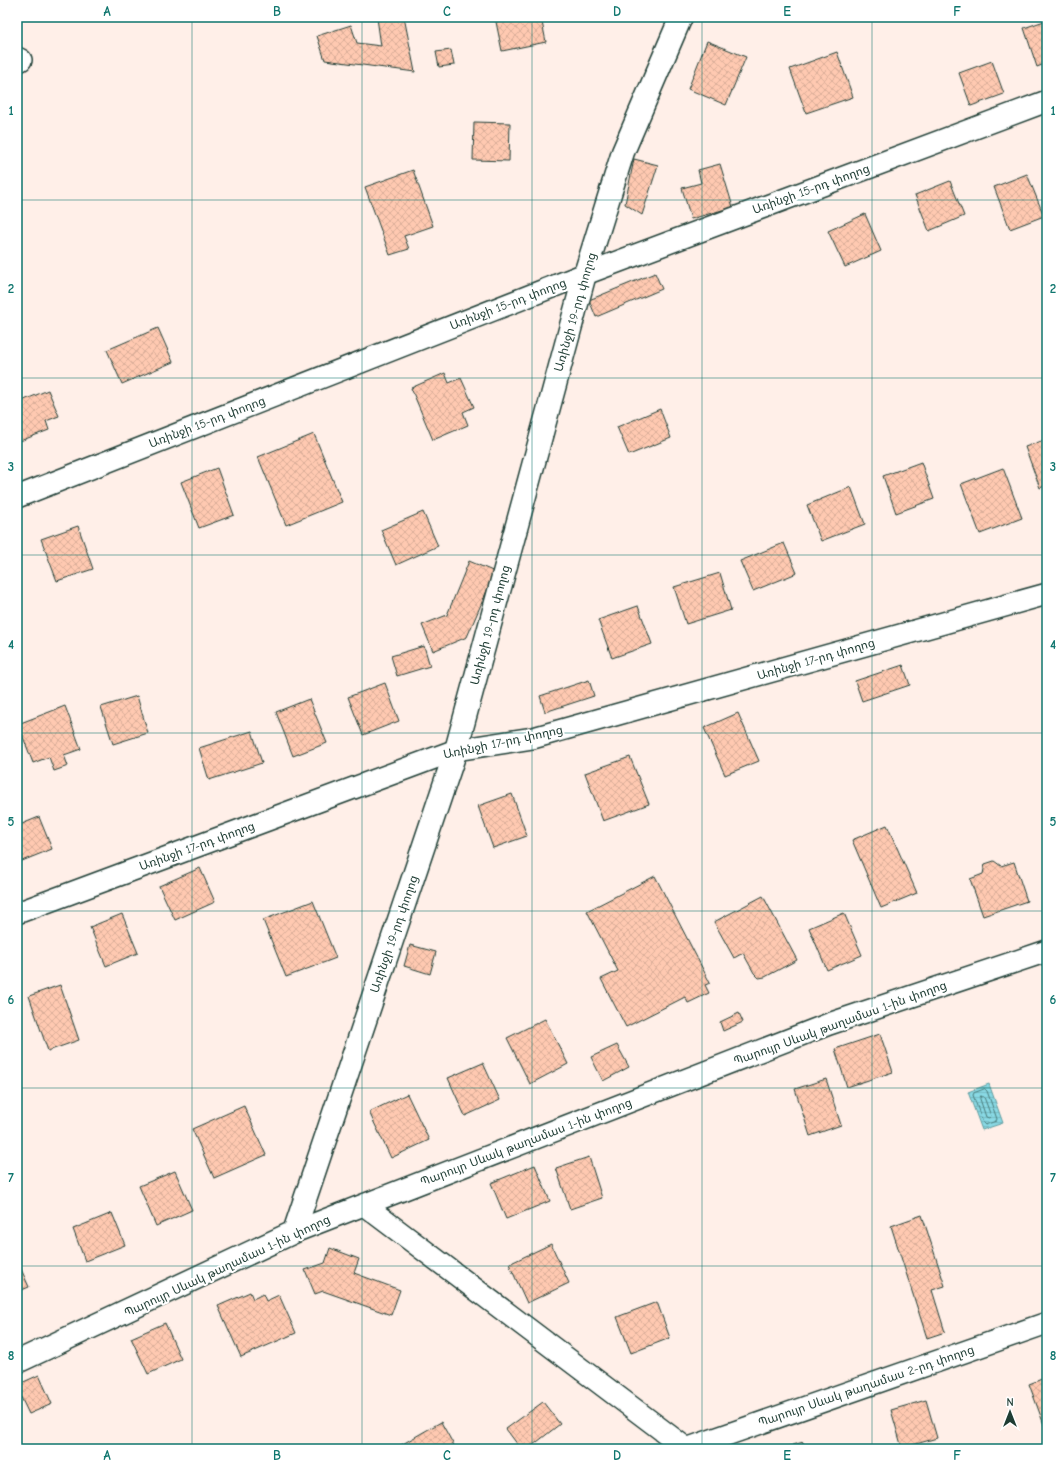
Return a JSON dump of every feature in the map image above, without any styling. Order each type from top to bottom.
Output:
[{"type":"street","name":"Առինջի 19-րդ փողոց","points":[[294,1232],[456,750],[585,274],[623,152],[681,17]]},
{"type":"street","name":"Առինջի 15-րդ փողոց","points":[[17,497],[585,274],[1047,101]]},
{"type":"street","name":"Առինջի 17-րդ փողոց","points":[[17,913],[456,750],[533,738],[1047,594]]},
{"type":"street","name":"Պարույր Սևակ թաղամաս 1-ին փողոց","points":[[17,1362],[294,1232],[829,1024],[1047,951]]},
{"type":"street","points":[[364,1205],[687,1449]]},
{"type":"street","name":"Պարույր Սևակ թաղամաս 2-րդ փողոց","points":[[687,1449],[1047,1323]]},
{"type":"water","points":[[989,1084],[1003,1123],[982,1130],[968,1092]]},
{"type":"building","points":[[378,17],[404,17],[415,72],[325,60],[317,36],[351,25],[357,43],[381,46]]},
{"type":"building","points":[[495,17],[541,17],[546,42],[502,51]]},
{"type":"building","points":[[1047,20],[1047,63],[1037,67],[1024,28]]},
{"type":"building","points":[[707,41],[746,57],[726,105],[688,89]]},
{"type":"building","points":[[451,50],[454,65],[439,67],[436,52]]},
{"type":"building","points":[[837,52],[853,97],[806,113],[790,69]]},
{"type":"building","points":[[992,61],[1004,94],[971,106],[959,73]]},
{"type":"building","points":[[474,122],[510,123],[509,161],[473,160]]},
{"type":"building","points":[[634,159],[658,165],[642,215],[625,204]]},
{"type":"building","points":[[720,164],[733,207],[691,219],[682,188],[701,183],[698,170]]},
{"type":"building","points":[[413,170],[433,226],[404,236],[409,249],[390,255],[365,187]]},
{"type":"building","points":[[1027,174],[1044,216],[1010,229],[994,187]]},
{"type":"building","points":[[950,181],[964,216],[929,231],[915,195]]},
{"type":"building","points":[[865,214],[881,251],[845,267],[828,231]]},
{"type":"building","points":[[655,273],[662,289],[596,317],[589,300]]},
{"type":"building","points":[[158,328],[173,362],[122,384],[107,350]]},
{"type":"building","points":[[445,373],[449,383],[461,378],[474,407],[463,412],[468,425],[433,440],[411,388]]},
{"type":"building","points":[[48,390],[59,416],[46,421],[49,430],[20,441],[17,434],[17,403]]},
{"type":"building","points":[[660,409],[671,438],[629,455],[617,427]]},
{"type":"building","points":[[314,434],[342,502],[286,525],[258,457]]},
{"type":"building","points":[[1047,439],[1047,485],[1040,488],[1025,447]]},
{"type":"building","points":[[921,462],[934,499],[896,513],[883,476]]},
{"type":"building","points":[[217,468],[234,515],[199,528],[181,482]]},
{"type":"building","points":[[1003,468],[1022,518],[980,534],[961,484]]},
{"type":"building","points":[[851,487],[865,524],[821,541],[807,505]]},
{"type":"building","points":[[423,512],[438,546],[396,565],[381,530]]},
{"type":"building","points":[[78,526],[93,569],[57,581],[41,539]]},
{"type":"building","points":[[784,543],[797,573],[753,591],[740,561]]},
{"type":"building","points":[[469,561],[495,572],[467,637],[433,651],[422,625],[447,615]]},
{"type":"building","points":[[720,573],[731,610],[686,624],[674,587]]},
{"type":"building","points":[[638,606],[652,644],[612,658],[598,620]]},
{"type":"building","points":[[424,646],[430,666],[397,676],[391,656]]},
{"type":"building","points":[[903,665],[910,685],[862,701],[855,681]]},
{"type":"building","points":[[589,680],[594,696],[545,712],[540,696]]},
{"type":"building","points":[[385,683],[399,721],[363,735],[348,697]]},
{"type":"building","points":[[137,696],[148,733],[113,744],[101,707]]},
{"type":"building","points":[[309,699],[327,743],[293,756],[276,712]]},
{"type":"building","points":[[65,706],[81,749],[64,755],[68,766],[54,771],[49,757],[33,763],[18,724]]},
{"type":"building","points":[[738,713],[759,761],[725,775],[704,728]]},
{"type":"building","points":[[252,731],[262,763],[209,780],[199,748]]},
{"type":"building","points":[[630,757],[649,804],[603,821],[585,773]]},
{"type":"building","points":[[512,794],[527,836],[493,848],[478,806]]},
{"type":"building","points":[[39,817],[52,849],[17,863],[17,826]]},
{"type":"building","points":[[887,825],[917,893],[881,908],[852,840]]},
{"type":"building","points":[[994,861],[1001,866],[1014,862],[1027,901],[983,916],[970,879],[983,874],[985,864]]},
{"type":"building","points":[[200,868],[215,902],[175,920],[159,886]]},
{"type":"building","points":[[655,876],[710,983],[705,985],[709,993],[688,1003],[685,997],[626,1027],[601,979],[618,971],[587,911]]},
{"type":"building","points":[[763,896],[797,960],[765,977],[759,978],[754,973],[743,953],[734,958],[714,922]]},
{"type":"building","points":[[313,901],[336,958],[286,977],[263,920]]},
{"type":"building","points":[[844,913],[862,955],[827,970],[809,928]]},
{"type":"building","points":[[122,914],[138,953],[106,966],[90,927]]},
{"type":"building","points":[[410,945],[436,952],[430,974],[404,966]]},
{"type":"building","points":[[60,985],[79,1040],[48,1051],[29,996]]},
{"type":"building","points":[[739,1013],[743,1022],[723,1031],[720,1022]]},
{"type":"building","points":[[545,1019],[568,1064],[530,1084],[507,1038]]},
{"type":"building","points":[[880,1034],[893,1072],[847,1087],[835,1049]]},
{"type":"building","points":[[617,1045],[629,1067],[603,1081],[591,1057]]},
{"type":"building","points":[[483,1063],[500,1100],[465,1116],[448,1078]]},
{"type":"building","points":[[826,1079],[841,1125],[810,1136],[795,1089]]},
{"type":"building","points":[[407,1094],[429,1140],[391,1158],[369,1112]]},
{"type":"building","points":[[244,1106],[266,1155],[214,1178],[192,1129]]},
{"type":"building","points":[[589,1157],[602,1198],[570,1209],[556,1168]]},
{"type":"building","points":[[535,1165],[550,1201],[506,1219],[491,1183]]},
{"type":"building","points":[[175,1171],[192,1210],[156,1226],[139,1186]]},
{"type":"building","points":[[112,1213],[125,1245],[85,1261],[73,1229]]},
{"type":"building","points":[[922,1215],[945,1286],[932,1290],[945,1332],[927,1338],[891,1226]]},
{"type":"building","points":[[551,1244],[569,1283],[527,1303],[509,1264]]},
{"type":"building","points":[[330,1248],[359,1259],[354,1273],[400,1290],[391,1315],[323,1291],[315,1294],[305,1270],[325,1263]]},
{"type":"building","points":[[17,1260],[29,1287],[17,1292]]},
{"type":"building","points":[[250,1292],[253,1299],[263,1294],[266,1301],[279,1295],[296,1333],[241,1357],[218,1306]]},
{"type":"building","points":[[657,1302],[670,1338],[631,1353],[617,1317]]},
{"type":"building","points":[[165,1323],[181,1359],[148,1374],[131,1338]]},
{"type":"building","points":[[39,1375],[52,1404],[29,1414],[17,1389],[17,1385]]},
{"type":"building","points":[[1047,1377],[1047,1433],[1029,1384]]},
{"type":"building","points":[[926,1400],[937,1438],[902,1448],[891,1410]]},
{"type":"building","points":[[543,1402],[560,1424],[528,1449],[521,1449],[506,1429]]},
{"type":"building","points":[[441,1422],[456,1449],[394,1449]]},
{"type":"building","points":[[803,1442],[805,1449],[780,1449]]}]
